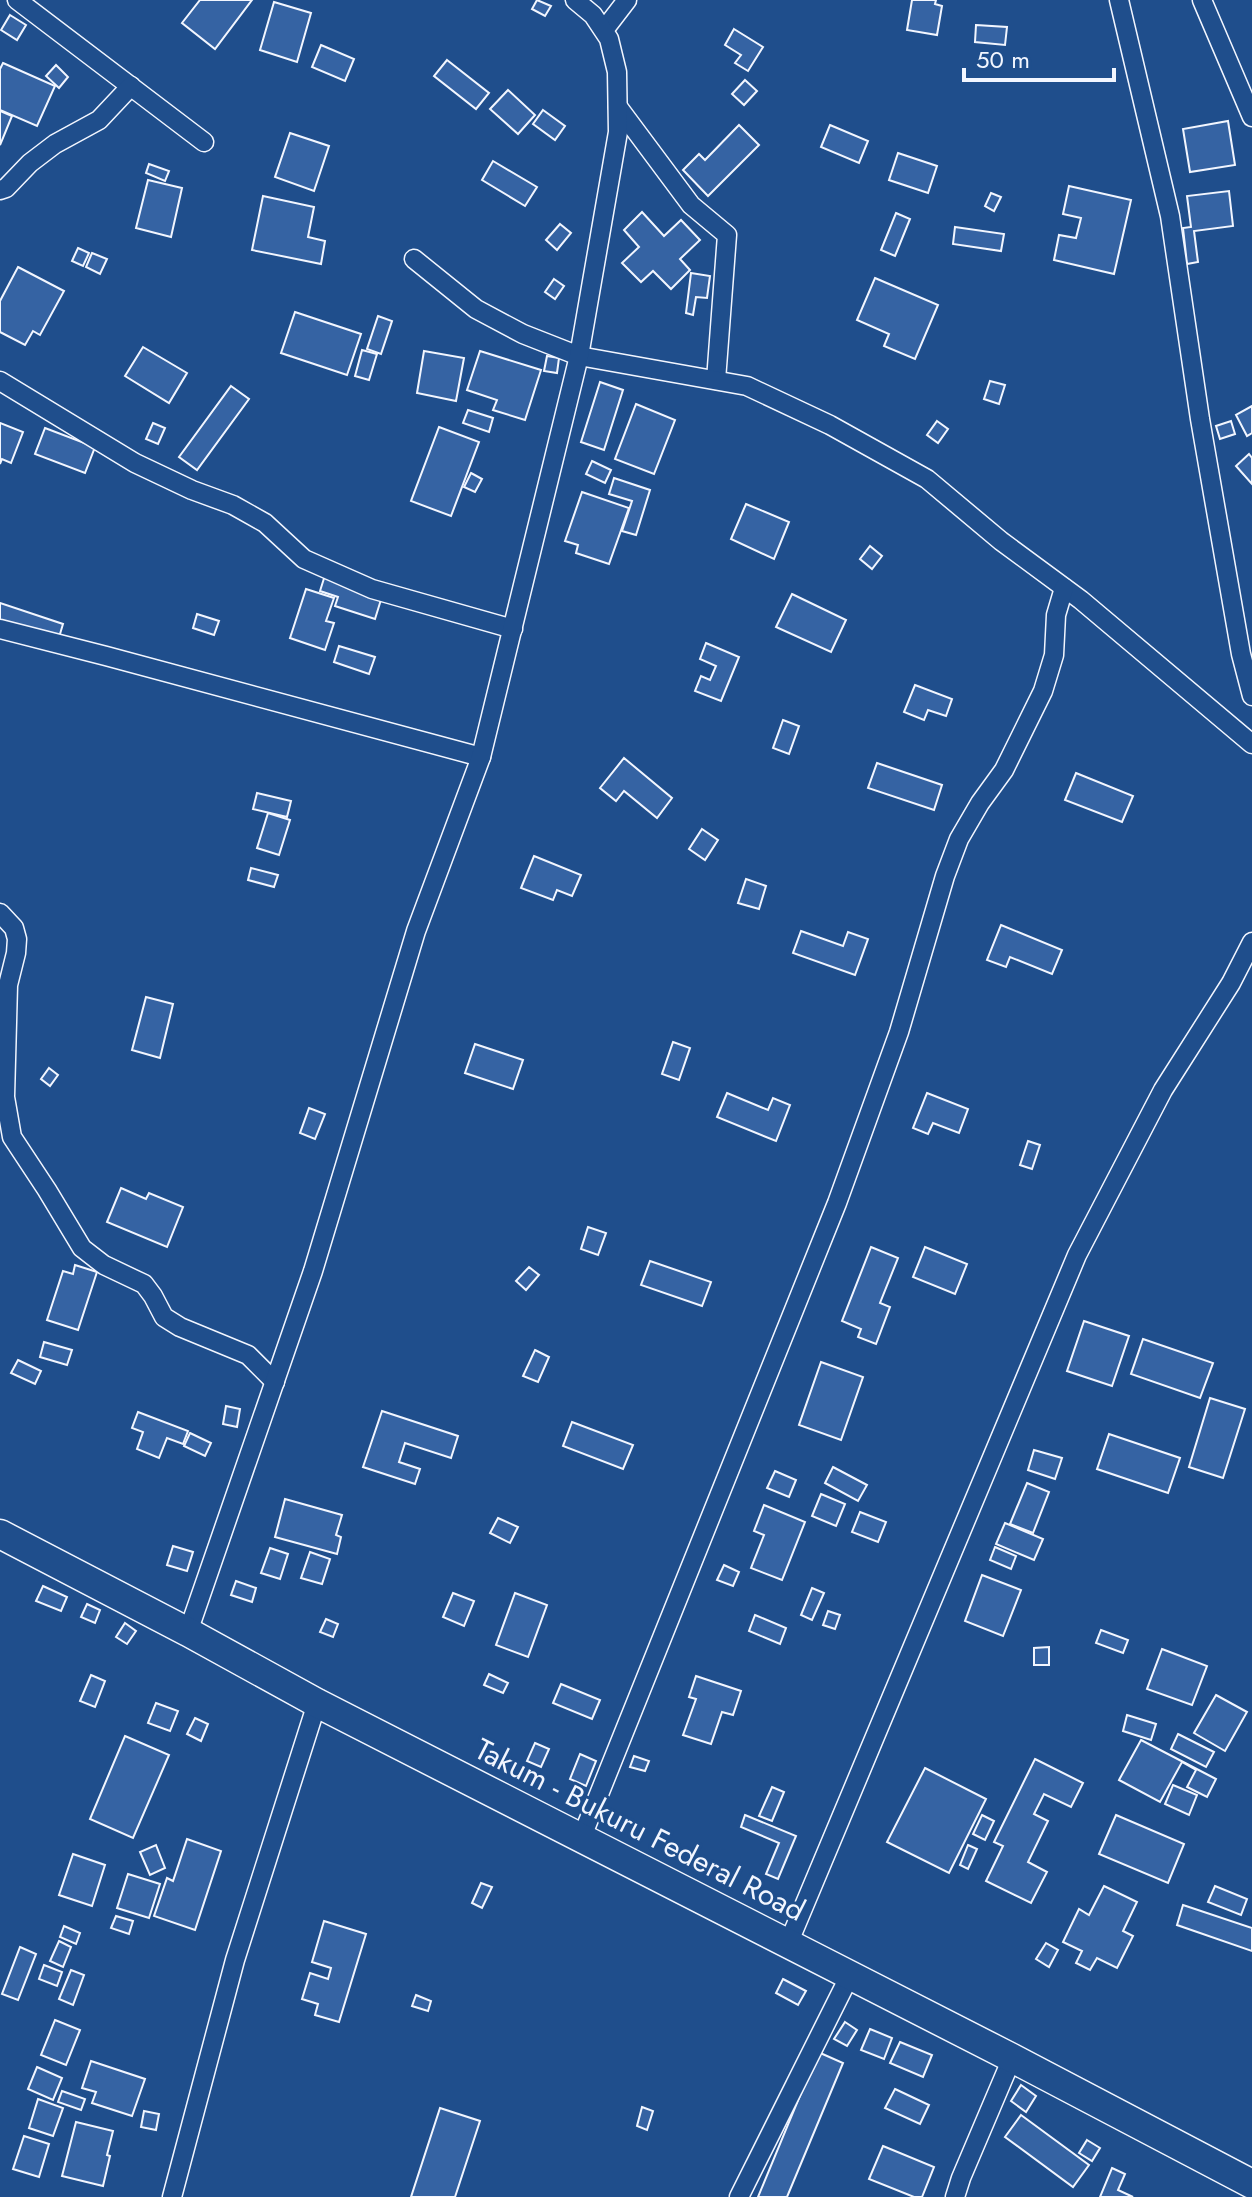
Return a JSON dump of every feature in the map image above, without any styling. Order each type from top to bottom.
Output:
[{"type":"main road","name":"Takum - Bukuru Federal Road","points":[[0,1534],[317,1703],[1252,2184]]},
{"type":"street","points":[[17,0],[204,142]]},
{"type":"street","points":[[188,1632],[313,1271],[416,931],[481,757],[579,356],[618,132],[618,107],[617,72],[609,39],[593,15],[575,0]]},
{"type":"street","points":[[604,30],[627,0]]},
{"type":"street","points":[[1119,0],[1170,216],[1200,419],[1241,654],[1252,696]]},
{"type":"street","points":[[1202,0],[1252,117]]},
{"type":"street","points":[[0,190],[55,144],[99,120],[131,86]]},
{"type":"street","points":[[618,107],[691,205],[727,235],[716,380]]},
{"type":"street","points":[[414,259],[476,309],[523,334],[579,356],[747,386],[830,425],[927,479],[1252,744]]},
{"type":"street","points":[[0,381],[135,463],[233,505],[265,523],[304,559],[372,589],[513,629]]},
{"type":"street","points":[[581,1839],[837,1203],[899,1032],[959,839],[1004,770],[1043,691],[1054,655],[1056,615],[1064,588]]},
{"type":"street","points":[[0,629],[481,757]]},
{"type":"street","points":[[0,913],[14,928],[17,939],[8,985],[5,1097],[12,1137],[82,1248],[104,1265],[144,1284],[164,1317],[180,1327],[248,1355],[275,1382]]},
{"type":"street","points":[[788,1944],[1077,1255],[1163,1090],[1231,983],[1252,942]]},
{"type":"street","points":[[172,2197],[235,1960],[317,1703]]},
{"type":"street","points":[[739,2197],[850,1975]]},
{"type":"street","points":[[955,2197],[1012,2058]]},
{"type":"building","points":[[200,0],[252,0],[215,49],[182,23]]},
{"type":"building","points":[[537,0],[551,6],[545,16],[532,9]]},
{"type":"building","points":[[912,0],[936,0],[935,4],[942,6],[937,35],[907,30]]},
{"type":"building","points":[[274,2],[311,13],[297,62],[260,50]]},
{"type":"building","points":[[10,15],[26,25],[17,40],[1,30]]},
{"type":"building","points":[[976,25],[1007,27],[1005,45],[975,42]]},
{"type":"building","points":[[734,29],[763,47],[748,71],[735,63],[741,55],[725,45]]},
{"type":"building","points":[[321,45],[354,59],[345,81],[312,67]]},
{"type":"building","points":[[447,60],[489,93],[476,109],[434,76]]},
{"type":"building","points":[[3,63],[55,86],[37,126],[0,110],[0,69]]},
{"type":"building","points":[[56,65],[68,77],[59,88],[46,76]]},
{"type":"building","points":[[745,80],[757,91],[744,105],[732,94]]},
{"type":"building","points":[[508,90],[535,115],[518,134],[490,109]]},
{"type":"building","points":[[543,110],[565,126],[555,140],[533,124]]},
{"type":"building","points":[[0,111],[12,116],[0,145]]},
{"type":"building","points":[[1228,121],[1235,165],[1190,172],[1183,129]]},
{"type":"building","points":[[739,125],[759,145],[708,196],[683,170],[699,154],[705,160]]},
{"type":"building","points":[[830,125],[868,141],[859,163],[821,147]]},
{"type":"building","points":[[290,133],[329,146],[314,191],[275,177]]},
{"type":"building","points":[[898,153],[937,166],[928,193],[889,180]]},
{"type":"building","points":[[493,161],[537,187],[525,206],[482,180]]},
{"type":"building","points":[[149,164],[169,171],[165,181],[146,173]]},
{"type":"building","points":[[148,180],[182,188],[171,237],[136,228]]},
{"type":"building","points":[[1069,186],[1131,200],[1114,274],[1054,260],[1059,235],[1076,238],[1081,218],[1063,214]]},
{"type":"building","points":[[1229,191],[1233,226],[1194,231],[1198,262],[1187,264],[1183,228],[1191,227],[1187,196]]},
{"type":"building","points":[[991,193],[1001,197],[994,211],[985,206]]},
{"type":"building","points":[[263,196],[314,207],[308,237],[325,241],[321,264],[252,250]]},
{"type":"building","points":[[642,212],[664,236],[681,220],[700,240],[680,259],[690,270],[671,289],[653,271],[641,282],[622,263],[639,247],[624,230]]},
{"type":"building","points":[[896,213],[910,219],[895,256],[881,250]]},
{"type":"building","points":[[560,224],[571,233],[557,250],[546,240]]},
{"type":"building","points":[[955,227],[1004,234],[1001,251],[953,244]]},
{"type":"building","points":[[78,248],[89,253],[83,266],[72,261]]},
{"type":"building","points":[[92,253],[107,259],[100,274],[86,267]]},
{"type":"building","points":[[18,267],[64,291],[40,335],[33,331],[25,345],[0,332],[0,301]]},
{"type":"building","points":[[691,273],[710,276],[707,298],[696,297],[693,315],[686,313]]},
{"type":"building","points":[[875,278],[938,305],[915,359],[884,346],[889,334],[857,320]]},
{"type":"building","points":[[554,279],[564,286],[555,299],[545,292]]},
{"type":"building","points":[[295,312],[361,334],[347,375],[281,353]]},
{"type":"building","points":[[378,316],[392,321],[381,354],[367,349]]},
{"type":"building","points":[[143,347],[187,373],[169,403],[125,376]]},
{"type":"building","points":[[362,350],[377,354],[369,380],[355,376]]},
{"type":"building","points":[[424,351],[464,358],[456,401],[417,393]]},
{"type":"building","points":[[480,351],[541,370],[525,420],[493,410],[497,400],[467,390]]},
{"type":"building","points":[[547,356],[559,358],[557,373],[544,371]]},
{"type":"building","points":[[990,381],[1005,385],[999,404],[984,399]]},
{"type":"building","points":[[600,382],[623,390],[604,450],[581,442]]},
{"type":"building","points":[[231,386],[249,399],[197,470],[179,457]]},
{"type":"building","points":[[636,404],[675,420],[654,474],[615,459]]},
{"type":"building","points":[[1252,406],[1252,433],[1247,436],[1236,415]]},
{"type":"building","points":[[468,410],[493,418],[489,432],[463,423]]},
{"type":"building","points":[[937,421],[948,429],[938,443],[927,435]]},
{"type":"building","points":[[1231,421],[1235,434],[1220,439],[1216,426]]},
{"type":"building","points":[[0,423],[23,432],[11,463],[2,459],[0,464]]},
{"type":"building","points":[[153,423],[165,428],[158,444],[146,439]]},
{"type":"building","points":[[439,427],[479,442],[451,516],[411,501]]},
{"type":"building","points":[[45,428],[95,447],[85,473],[35,454]]},
{"type":"building","points":[[1249,454],[1252,458],[1252,484],[1236,466]]},
{"type":"building","points":[[592,461],[611,470],[605,483],[586,474]]},
{"type":"building","points":[[471,473],[482,479],[475,492],[464,487]]},
{"type":"building","points":[[614,478],[650,490],[636,535],[622,531],[632,501],[609,494]]},
{"type":"building","points":[[582,492],[629,508],[609,564],[576,553],[578,545],[565,541]]},
{"type":"building","points":[[746,504],[789,522],[774,559],[731,539]]},
{"type":"building","points":[[870,546],[882,556],[872,569],[860,559]]},
{"type":"building","points":[[326,572],[384,590],[375,619],[335,606],[338,597],[320,591]]},
{"type":"building","points":[[306,589],[334,598],[326,621],[334,623],[325,650],[290,638]]},
{"type":"building","points":[[792,594],[846,620],[831,652],[776,627]]},
{"type":"building","points":[[0,603],[63,624],[57,644],[0,626]]},
{"type":"building","points":[[197,614],[219,621],[214,635],[193,628]]},
{"type":"building","points":[[706,643],[739,657],[721,701],[695,691],[701,676],[710,680],[716,666],[700,659]]},
{"type":"building","points":[[339,646],[375,657],[369,674],[334,662]]},
{"type":"building","points":[[915,685],[952,699],[946,716],[928,710],[924,720],[904,712]]},
{"type":"building","points":[[783,720],[799,726],[789,754],[773,748]]},
{"type":"building","points":[[624,758],[672,798],[657,818],[624,791],[616,801],[600,788]]},
{"type":"building","points":[[877,763],[942,785],[934,810],[868,788]]},
{"type":"building","points":[[1076,773],[1133,796],[1122,822],[1065,800]]},
{"type":"building","points":[[257,793],[291,801],[287,817],[253,809]]},
{"type":"building","points":[[268,813],[290,820],[279,855],[257,848]]},
{"type":"building","points":[[702,829],[718,840],[705,860],[689,849]]},
{"type":"building","points":[[534,856],[581,875],[572,896],[557,890],[553,900],[521,888]]},
{"type":"building","points":[[251,868],[278,875],[274,887],[248,880]]},
{"type":"building","points":[[746,879],[766,886],[759,909],[738,903]]},
{"type":"building","points":[[1001,925],[1062,950],[1052,974],[1010,957],[1006,967],[987,960]]},
{"type":"building","points":[[801,931],[843,946],[848,932],[868,939],[855,975],[793,953]]},
{"type":"building","points":[[146,997],[173,1004],[160,1058],[132,1050]]},
{"type":"building","points":[[673,1042],[690,1048],[679,1080],[662,1074]]},
{"type":"building","points":[[475,1044],[523,1060],[513,1089],[465,1073]]},
{"type":"building","points":[[49,1068],[58,1075],[50,1086],[41,1079]]},
{"type":"building","points":[[727,1093],[768,1110],[773,1098],[790,1105],[776,1141],[717,1117]]},
{"type":"building","points":[[927,1093],[968,1109],[959,1133],[933,1123],[928,1134],[913,1128]]},
{"type":"building","points":[[309,1108],[325,1114],[315,1139],[300,1133]]},
{"type":"building","points":[[1028,1141],[1040,1145],[1032,1169],[1020,1165]]},
{"type":"building","points":[[121,1188],[146,1199],[149,1193],[183,1207],[167,1247],[107,1222]]},
{"type":"building","points":[[588,1227],[606,1233],[598,1255],[581,1249]]},
{"type":"building","points":[[871,1247],[898,1258],[880,1303],[890,1307],[876,1344],[858,1337],[861,1329],[842,1321]]},
{"type":"building","points":[[925,1247],[967,1264],[955,1294],[913,1277]]},
{"type":"building","points":[[650,1261],[711,1282],[702,1306],[641,1285]]},
{"type":"building","points":[[75,1265],[97,1272],[78,1330],[47,1320],[63,1271],[73,1274]]},
{"type":"building","points":[[529,1267],[539,1275],[526,1290],[516,1281]]},
{"type":"building","points":[[1084,1321],[1129,1336],[1112,1386],[1067,1371]]},
{"type":"building","points":[[1143,1339],[1213,1363],[1200,1398],[1131,1374]]},
{"type":"building","points":[[44,1342],[72,1350],[67,1365],[40,1357]]},
{"type":"building","points":[[535,1350],[549,1357],[538,1382],[523,1376]]},
{"type":"building","points":[[18,1360],[41,1371],[35,1384],[11,1373]]},
{"type":"building","points":[[821,1362],[863,1377],[841,1440],[799,1425]]},
{"type":"building","points":[[1210,1398],[1245,1409],[1223,1478],[1189,1467]]},
{"type":"building","points":[[226,1406],[240,1409],[237,1427],[223,1424]]},
{"type":"building","points":[[382,1411],[458,1436],[451,1458],[405,1443],[399,1462],[420,1469],[415,1484],[363,1467]]},
{"type":"building","points":[[138,1412],[188,1431],[183,1444],[167,1438],[159,1458],[137,1449],[143,1432],[132,1428]]},
{"type":"building","points":[[572,1422],[633,1445],[623,1469],[563,1446]]},
{"type":"building","points":[[190,1433],[211,1443],[205,1456],[184,1446]]},
{"type":"building","points":[[1109,1434],[1180,1458],[1168,1493],[1097,1469]]},
{"type":"building","points":[[1034,1450],[1062,1458],[1055,1479],[1028,1470]]},
{"type":"building","points":[[833,1467],[867,1485],[858,1501],[825,1483]]},
{"type":"building","points":[[775,1471],[796,1480],[789,1497],[767,1488]]},
{"type":"building","points":[[1027,1483],[1049,1492],[1033,1533],[1010,1524]]},
{"type":"building","points":[[821,1494],[845,1504],[836,1526],[812,1516]]},
{"type":"building","points":[[285,1499],[342,1515],[336,1535],[341,1537],[337,1554],[275,1537]]},
{"type":"building","points":[[764,1505],[805,1522],[782,1580],[751,1568],[764,1535],[754,1531]]},
{"type":"building","points":[[860,1512],[886,1522],[878,1542],[852,1532]]},
{"type":"building","points":[[498,1518],[518,1527],[510,1543],[490,1533]]},
{"type":"building","points":[[1005,1523],[1043,1539],[1034,1560],[996,1544]]},
{"type":"building","points":[[173,1546],[193,1552],[187,1571],[167,1565]]},
{"type":"building","points":[[995,1547],[1016,1556],[1011,1569],[990,1560]]},
{"type":"building","points":[[270,1548],[288,1554],[280,1579],[261,1573]]},
{"type":"building","points":[[310,1552],[330,1559],[322,1584],[301,1578]]},
{"type":"building","points":[[724,1565],[739,1572],[733,1586],[717,1580]]},
{"type":"building","points":[[982,1575],[1021,1590],[1003,1636],[965,1621]]},
{"type":"building","points":[[236,1581],[256,1588],[252,1602],[231,1595]]},
{"type":"building","points":[[43,1586],[67,1597],[61,1611],[36,1601]]},
{"type":"building","points":[[812,1588],[824,1593],[812,1620],[801,1615]]},
{"type":"building","points":[[453,1593],[474,1601],[464,1626],[443,1617]]},
{"type":"building","points":[[515,1593],[547,1605],[528,1657],[496,1645]]},
{"type":"building","points":[[87,1604],[100,1610],[95,1623],[81,1617]]},
{"type":"building","points":[[828,1611],[840,1615],[835,1629],[823,1625]]},
{"type":"building","points":[[755,1615],[786,1628],[780,1644],[749,1631]]},
{"type":"building","points":[[326,1619],[338,1624],[333,1637],[320,1632]]},
{"type":"building","points":[[125,1623],[136,1631],[127,1644],[116,1637]]},
{"type":"building","points":[[1101,1630],[1128,1640],[1123,1653],[1096,1643]]},
{"type":"building","points":[[1049,1647],[1049,1665],[1034,1665],[1034,1648]]},
{"type":"building","points":[[1162,1649],[1207,1666],[1192,1705],[1147,1689]]},
{"type":"building","points":[[489,1674],[508,1683],[503,1693],[484,1685]]},
{"type":"building","points":[[91,1675],[105,1681],[95,1707],[80,1701]]},
{"type":"building","points":[[696,1676],[741,1691],[733,1715],[722,1712],[711,1744],[683,1735],[696,1699],[689,1697]]},
{"type":"building","points":[[561,1684],[600,1700],[592,1719],[553,1703]]},
{"type":"building","points":[[1216,1695],[1247,1712],[1225,1751],[1194,1733]]},
{"type":"building","points":[[156,1703],[178,1711],[170,1731],[148,1723]]},
{"type":"building","points":[[1127,1715],[1156,1724],[1151,1740],[1123,1731]]},
{"type":"building","points":[[195,1718],[208,1724],[201,1741],[187,1734]]},
{"type":"building","points":[[1178,1734],[1214,1752],[1206,1767],[1171,1749]]},
{"type":"building","points":[[125,1736],[169,1755],[133,1838],[90,1819]]},
{"type":"building","points":[[1141,1740],[1216,1779],[1207,1797],[1187,1787],[1196,1770],[1182,1762],[1160,1802],[1119,1780]]},
{"type":"building","points":[[535,1743],[549,1749],[541,1767],[527,1761]]},
{"type":"building","points":[[580,1754],[596,1761],[586,1786],[570,1779]]},
{"type":"building","points":[[634,1756],[649,1761],[645,1771],[630,1767]]},
{"type":"building","points":[[1035,1759],[1083,1783],[1071,1807],[1044,1794],[1034,1814],[1048,1821],[1028,1862],[1047,1872],[1031,1903],[986,1881],[1003,1846],[994,1842]]},
{"type":"building","points":[[925,1768],[986,1799],[949,1873],[887,1842]]},
{"type":"building","points":[[1173,1785],[1197,1795],[1189,1815],[1165,1804]]},
{"type":"building","points":[[772,1787],[784,1792],[772,1821],[759,1816]]},
{"type":"building","points":[[745,1815],[796,1836],[778,1879],[766,1874],[779,1843],[741,1827]]},
{"type":"building","points":[[982,1815],[994,1821],[985,1840],[973,1834]]},
{"type":"building","points":[[1116,1815],[1184,1844],[1168,1883],[1099,1854]]},
{"type":"building","points":[[187,1839],[221,1851],[195,1930],[154,1916],[167,1878],[173,1881]]},
{"type":"building","points":[[156,1845],[165,1868],[150,1875],[140,1852]]},
{"type":"building","points":[[968,1845],[977,1849],[968,1869],[960,1865]]},
{"type":"building","points":[[73,1854],[105,1865],[92,1906],[59,1895]]},
{"type":"building","points":[[128,1874],[160,1884],[149,1918],[117,1908]]},
{"type":"building","points":[[481,1883],[492,1887],[482,1908],[472,1903]]},
{"type":"building","points":[[1104,1886],[1137,1902],[1123,1931],[1133,1936],[1117,1968],[1097,1958],[1090,1970],[1076,1963],[1082,1951],[1063,1942],[1079,1909],[1089,1915]]},
{"type":"building","points":[[1215,1886],[1247,1899],[1241,1915],[1208,1902]]},
{"type":"building","points":[[1183,1905],[1252,1928],[1252,1951],[1177,1925]]},
{"type":"building","points":[[116,1916],[133,1921],[129,1934],[111,1928]]},
{"type":"building","points":[[324,1921],[366,1934],[339,2022],[315,2015],[318,2004],[302,1999],[310,1973],[328,1979],[331,1968],[312,1962]]},
{"type":"building","points":[[64,1926],[80,1933],[76,1944],[60,1937]]},
{"type":"building","points":[[59,1941],[71,1947],[63,1967],[50,1961]]},
{"type":"building","points":[[1046,1943],[1058,1950],[1049,1967],[1036,1959]]},
{"type":"building","points":[[20,1947],[36,1954],[18,2000],[2,1994]]},
{"type":"building","points":[[44,1965],[62,1972],[57,1986],[39,1979]]},
{"type":"building","points":[[71,1970],[84,1975],[73,2005],[59,1999]]},
{"type":"building","points":[[783,1979],[806,1991],[798,2005],[776,1993]]},
{"type":"building","points":[[416,1995],[431,2001],[428,2011],[412,2006]]},
{"type":"building","points":[[55,2020],[80,2030],[66,2065],[41,2055]]},
{"type":"building","points":[[845,2022],[857,2030],[847,2046],[834,2039]]},
{"type":"building","points":[[870,2029],[892,2038],[884,2059],[861,2050]]},
{"type":"building","points":[[900,2042],[932,2055],[923,2077],[890,2063]]},
{"type":"building","points":[[818,2052],[843,2063],[787,2197],[758,2197]]},
{"type":"building","points":[[91,2061],[145,2079],[132,2116],[92,2103],[96,2092],[82,2088]]},
{"type":"building","points":[[37,2067],[62,2078],[53,2100],[28,2089]]},
{"type":"building","points":[[1021,2085],[1036,2096],[1026,2112],[1011,2101]]},
{"type":"building","points":[[895,2089],[929,2105],[920,2124],[885,2108]]},
{"type":"building","points":[[62,2091],[85,2099],[81,2110],[58,2102]]},
{"type":"building","points":[[38,2099],[63,2108],[53,2136],[29,2128]]},
{"type":"building","points":[[642,2107],[653,2111],[647,2130],[637,2126]]},
{"type":"building","points":[[440,2108],[480,2121],[455,2197],[411,2197]]},
{"type":"building","points":[[144,2111],[159,2114],[156,2130],[141,2127]]},
{"type":"building","points":[[1021,2115],[1089,2165],[1073,2187],[1005,2137]]},
{"type":"building","points":[[76,2122],[113,2131],[103,2186],[62,2176]]},
{"type":"building","points":[[24,2136],[49,2144],[39,2177],[13,2169]]},
{"type":"building","points":[[1087,2140],[1100,2148],[1092,2161],[1079,2153]]},
{"type":"building","points":[[883,2146],[934,2167],[922,2197],[914,2197],[869,2179]]},
{"type":"building","points":[[1112,2168],[1125,2174],[1118,2190],[1133,2197],[1100,2197]]}]
